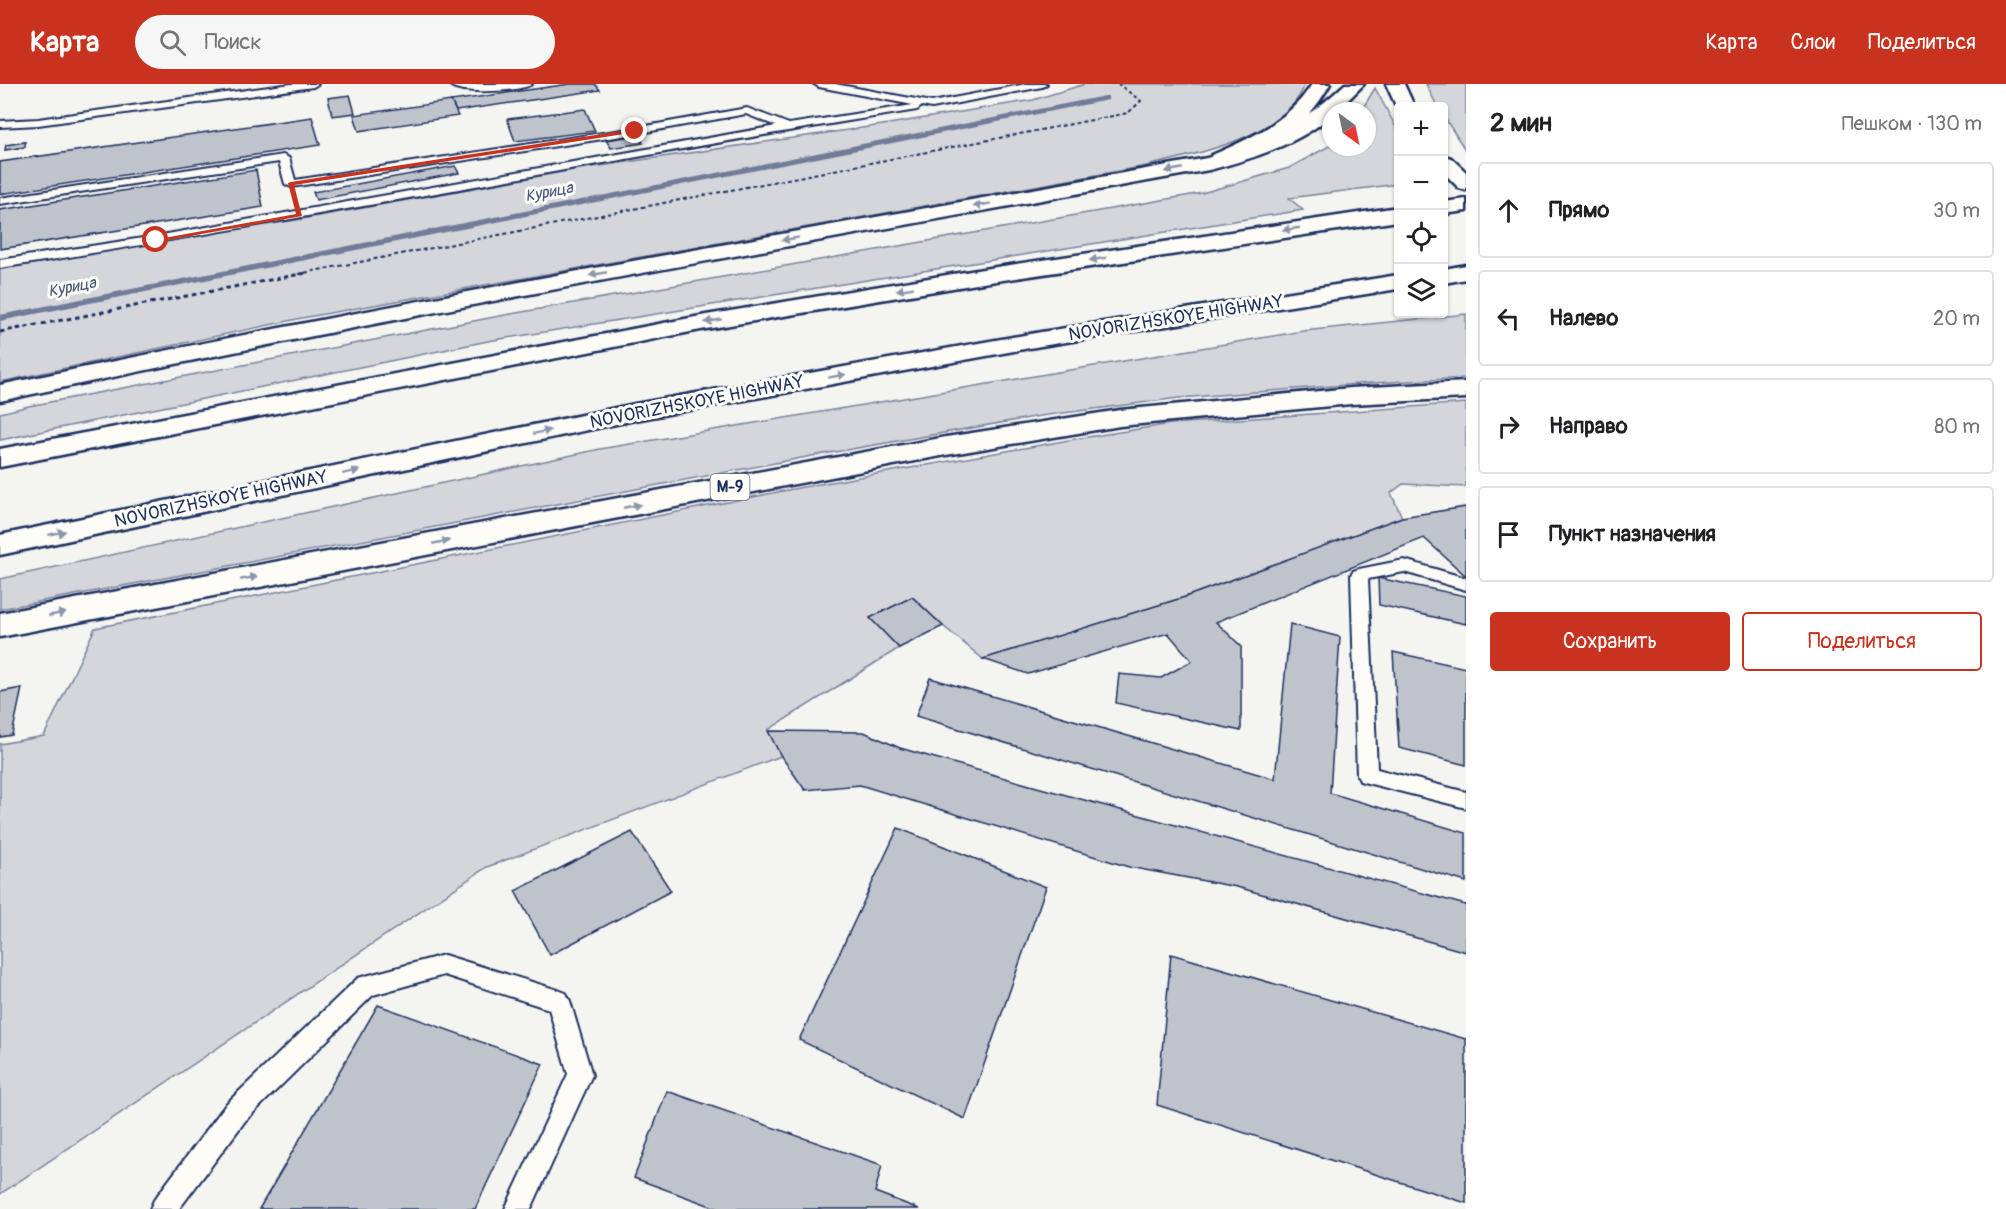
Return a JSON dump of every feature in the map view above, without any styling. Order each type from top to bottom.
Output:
[{"type":"main road","points":[[1209,164],[1258,142],[1291,122],[1312,102],[1321,84]]},
{"type":"main road","points":[[0,393],[219,346],[756,245],[1209,164],[1257,150],[1307,127],[1333,107],[1355,84]]},
{"type":"main road","points":[[1395,84],[1403,102]]},
{"type":"main road","points":[[1448,167],[1466,184]]},
{"type":"main road","points":[[1448,207],[1466,205]]},
{"type":"main road","points":[[0,458],[706,322],[1394,214]]},
{"type":"main road","points":[[1448,275],[1466,272]]},
{"type":"main road","name":"NOVORIZHSKOYE HIGHWAY","points":[[0,545],[635,412],[1041,339],[1394,283]]},
{"type":"main road","name":"М-9","points":[[0,625],[946,446],[1120,418],[1340,397],[1466,390]]},
{"type":"lane","points":[[0,124],[38,122],[203,96],[313,84]]},
{"type":"lane","points":[[454,84],[455,86],[499,88],[527,84]]},
{"type":"lane","points":[[819,84],[932,105]]},
{"type":"lane","points":[[295,199],[932,105],[1042,84]]},
{"type":"lane","points":[[0,264],[295,199],[747,111],[788,127]]},
{"type":"lane","points":[[0,201],[283,158],[295,199]]},
{"type":"lane","points":[[1466,584],[1404,566],[1359,575],[1367,775],[1466,800]]},
{"type":"lane","points":[[163,1209],[236,1112],[366,986],[444,965],[558,1001],[580,1075],[518,1209]]},
{"type":"path","points":[[0,332],[1128,113],[1141,101],[1118,84]]},
{"type":"shaded area","points":[[1085,84],[1305,84],[1295,102],[1279,117],[1259,130],[1213,149],[1146,166],[302,318],[0,382],[0,269],[302,219],[579,169],[889,124],[1033,100]]},
{"type":"shaded area","points":[[1426,84],[1466,84],[1466,151],[1448,123],[1448,102],[1435,102]]},
{"type":"shaded area","points":[[1375,88],[1394,124],[1394,185],[1289,198],[1303,210],[488,341],[0,440],[0,413],[29,406],[505,315],[1202,193],[1289,168],[1322,150],[1322,156],[1376,156],[1376,102],[1366,102]]},
{"type":"shaded area","points":[[1466,314],[1466,378],[1179,398],[1040,416],[812,456],[0,609],[0,579],[600,449],[1303,331],[1428,318],[1448,318],[1448,316]]},
{"type":"shaded area","points":[[1466,403],[1466,487],[1403,484],[1391,493],[1402,517],[1185,597],[983,659],[943,626],[913,597],[870,618],[899,648],[768,730],[781,756],[487,867],[0,1194],[0,744],[44,736],[95,628],[803,487],[1075,439],[1171,424]]},
{"type":"building","points":[[570,84],[595,84],[600,90],[456,111],[451,101]]},
{"type":"building","points":[[350,95],[355,113],[332,116],[328,98]]},
{"type":"building","points":[[451,101],[458,116],[359,131],[354,115]]},
{"type":"building","points":[[585,109],[595,131],[515,141],[507,119]]},
{"type":"building","points":[[312,117],[320,145],[0,194],[0,162]]},
{"type":"building","points":[[638,135],[643,143],[611,148],[606,140]]},
{"type":"building","points":[[25,142],[25,147],[5,150],[6,145]]},
{"type":"building","points":[[455,166],[459,173],[316,200],[313,192]]},
{"type":"building","points":[[256,170],[263,207],[0,249],[0,210]]},
{"type":"building","points":[[1466,507],[1466,576],[1424,538],[1216,622],[1241,646],[1241,731],[1116,703],[1119,674],[1161,678],[1192,661],[1168,633],[1028,674],[983,659],[1185,597],[1402,517]]},
{"type":"building","points":[[1378,578],[1466,596],[1466,624],[1379,605]]},
{"type":"building","points":[[912,597],[943,626],[899,648],[870,618]]},
{"type":"building","points":[[1290,624],[1340,637],[1330,793],[1466,833],[1466,882],[916,716],[930,678],[1275,779]]},
{"type":"building","points":[[1393,652],[1466,668],[1466,765],[1399,748]]},
{"type":"building","points":[[22,688],[12,735],[0,737],[0,692]]},
{"type":"building","points":[[768,731],[864,732],[900,748],[1466,905],[1466,952],[1237,887],[1129,867],[860,785],[805,790],[781,756]]},
{"type":"building","points":[[898,828],[1046,887],[965,1119],[799,1040]]},
{"type":"building","points":[[632,832],[671,891],[550,955],[515,891]]},
{"type":"building","points":[[1171,954],[1466,1039],[1466,1203],[1157,1105]]},
{"type":"building","points":[[378,1005],[543,1064],[475,1209],[259,1209]]},
{"type":"building","points":[[667,1091],[882,1165],[875,1192],[919,1209],[719,1209],[634,1178]]},
{"type":"waterway","name":"Курица","points":[[0,318],[1105,98]]},
{"type":"route","points":[[156,240],[300,215],[291,183],[635,131]]}]
